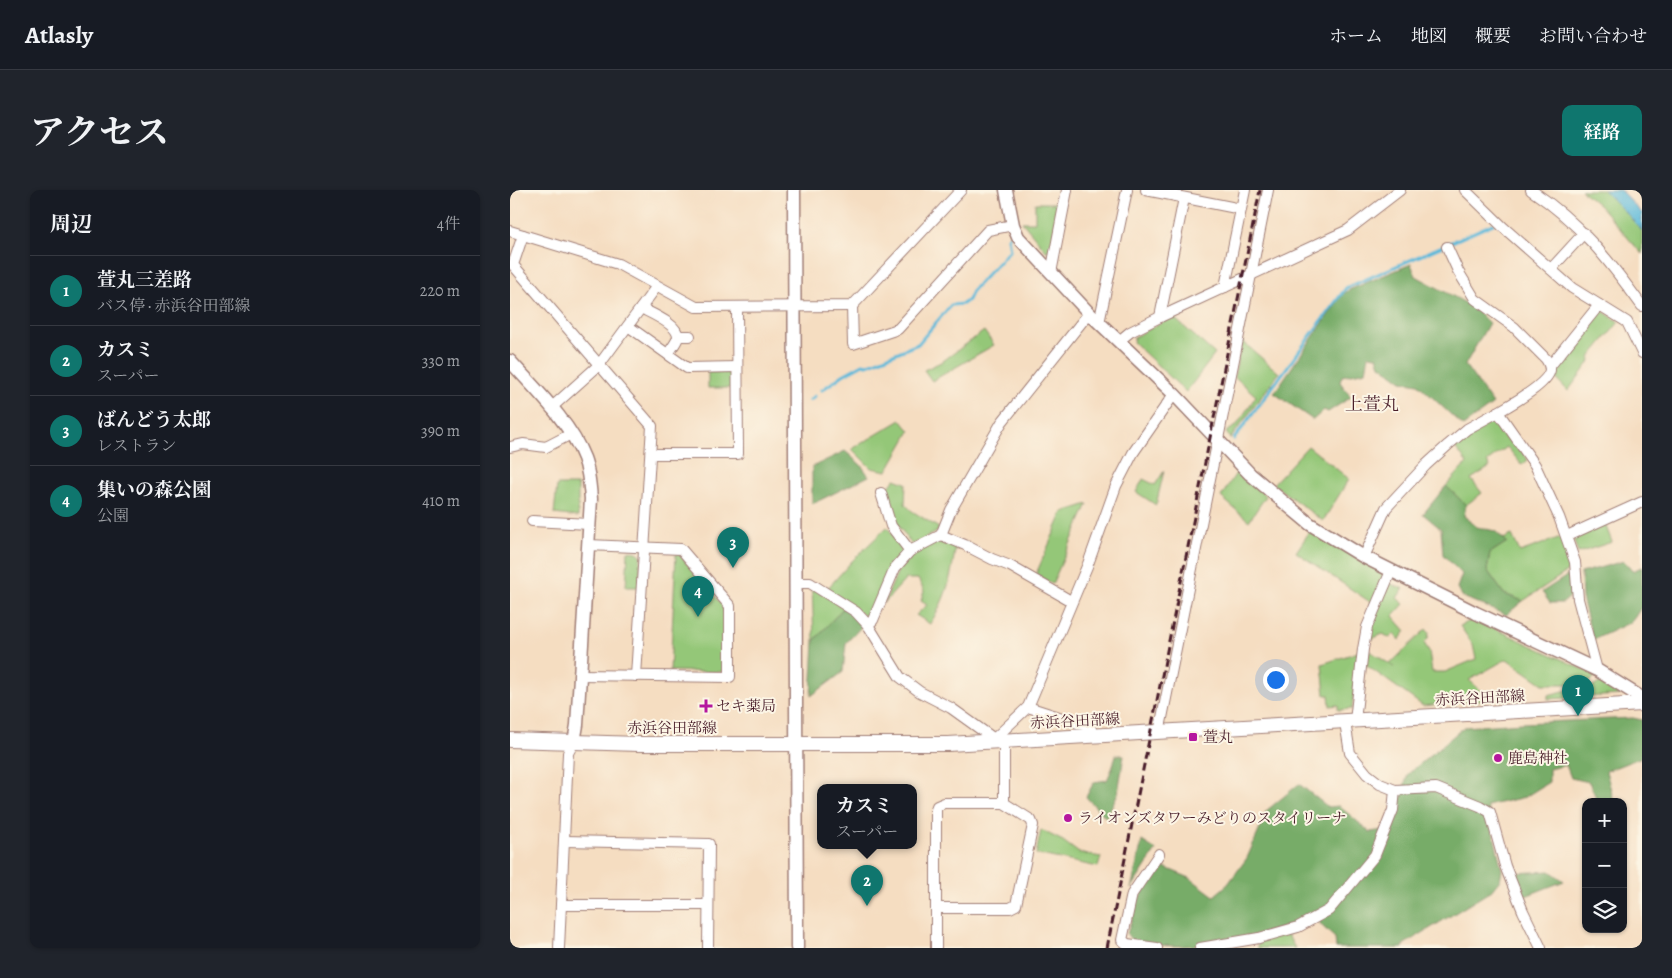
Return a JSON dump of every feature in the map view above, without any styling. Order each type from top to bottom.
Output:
[{"type":"main road","name":"赤浜谷田部線","points":[[510,740],[797,745],[948,744],[1642,704]]},
{"type":"street","points":[[794,190],[796,306],[797,948]]},
{"type":"street","points":[[961,190],[852,306],[854,344],[898,329],[988,230],[1013,225]]},
{"type":"street","points":[[1006,190],[1013,225],[1018,237],[1089,313],[1174,394],[1250,474],[1281,502],[1326,535],[1364,557],[1476,613],[1597,670],[1642,698]]},
{"type":"street","points":[[1051,273],[1067,190]]},
{"type":"street","points":[[1100,323],[1127,190]]},
{"type":"street","points":[[1146,190],[1241,209]]},
{"type":"street","points":[[1225,287],[1245,190]]},
{"type":"street","points":[[1159,732],[1268,190]]},
{"type":"street","points":[[1119,341],[1130,332],[1160,317],[1348,230],[1400,190]]},
{"type":"street","points":[[1465,190],[1572,288],[1627,322],[1642,353]]},
{"type":"street","points":[[1531,190],[1565,215],[1584,233],[1616,270],[1642,306]]},
{"type":"street","points":[[1160,317],[1184,198]]},
{"type":"street","points":[[510,231],[618,264],[696,307],[852,306]]},
{"type":"street","points":[[1551,268],[1584,233]]},
{"type":"street","points":[[523,235],[514,265],[652,426],[636,676]]},
{"type":"street","points":[[1447,247],[1458,271],[1475,299],[1514,327],[1546,359],[1550,366]]},
{"type":"street","points":[[551,408],[599,365],[657,286]]},
{"type":"street","points":[[1364,557],[1380,517],[1392,500],[1426,465],[1467,429],[1534,389],[1548,374],[1550,366],[1599,305]]},
{"type":"street","points":[[651,454],[738,454],[737,307]]},
{"type":"street","points":[[641,308],[670,324],[678,336]]},
{"type":"street","points":[[868,624],[873,620],[895,568],[910,552],[941,535],[951,510],[1002,422],[1089,313]]},
{"type":"street","points":[[628,326],[687,368],[737,367]]},
{"type":"street","points":[[678,336],[690,336]]},
{"type":"street","points":[[668,354],[678,336]]},
{"type":"street","points":[[510,360],[572,434],[585,459],[591,500],[577,725],[574,742],[568,753],[559,948]]},
{"type":"street","points":[[996,740],[1028,707],[1088,564],[1111,498],[1126,464],[1174,394]]},
{"type":"street","points":[[1498,412],[1535,465],[1567,536],[1575,562],[1578,599],[1597,670]]},
{"type":"street","points":[[510,447],[523,444],[546,447],[572,434]]},
{"type":"street","points":[[881,493],[891,526],[910,552]]},
{"type":"street","points":[[1567,536],[1642,502]]},
{"type":"street","points":[[532,520],[589,524]]},
{"type":"street","points":[[941,535],[965,545],[992,560],[1010,566],[1071,601]]},
{"type":"street","points":[[579,675],[730,677],[730,606],[681,549],[588,545]]},
{"type":"street","points":[[1391,571],[1367,627],[1350,721],[1350,753],[1372,779],[1394,790],[1436,788],[1490,812],[1508,873],[1541,948]]},
{"type":"street","points":[[796,583],[810,583],[856,612],[868,624],[900,677],[920,692],[950,708],[996,740],[1004,748],[1004,803]]},
{"type":"street","points":[[1028,707],[1088,726],[1092,729],[1092,736]]},
{"type":"street","points":[[1200,948],[1259,938],[1298,927],[1329,910],[1375,856],[1393,810],[1394,790]]},
{"type":"street","points":[[936,908],[1010,908],[1016,905],[1033,825],[1031,820],[1004,803],[944,803],[937,806],[936,810],[936,908],[936,948]]},
{"type":"street","points":[[565,841],[709,844],[708,948]]},
{"type":"street","points":[[1157,948],[1126,946],[1122,940],[1132,894],[1159,854]]},
{"type":"street","points":[[561,905],[708,905]]},
{"type":"green space","points":[[1581,190],[1603,190],[1630,217],[1642,231],[1642,254],[1600,206]]},
{"type":"green space","points":[[1035,203],[1060,203],[1051,251],[1046,251],[1022,222],[1035,222]]},
{"type":"green space","points":[[1411,264],[1416,276],[1473,307],[1489,323],[1465,365],[1493,404],[1463,426],[1418,384],[1402,381],[1380,365],[1377,356],[1369,355],[1366,371],[1342,376],[1340,382],[1351,397],[1328,412],[1324,410],[1313,420],[1274,393],[1343,294]]},
{"type":"green space","points":[[1601,310],[1619,322],[1591,356],[1589,363],[1568,391],[1552,374],[1555,366]]},
{"type":"green space","points":[[1173,317],[1215,354],[1186,392],[1133,342],[1134,337]]},
{"type":"green space","points":[[984,331],[994,345],[932,381],[924,370],[943,361]]},
{"type":"green space","points":[[1242,341],[1279,373],[1230,439],[1226,432],[1236,426],[1256,396],[1234,376]]},
{"type":"green space","points":[[708,372],[729,372],[733,375],[733,388],[708,388]]},
{"type":"green space","points":[[1496,419],[1501,421],[1528,460],[1522,465],[1507,447],[1487,462],[1490,467],[1471,479],[1482,493],[1466,505],[1446,486],[1467,463],[1454,446],[1471,431]]},
{"type":"green space","points":[[901,420],[910,431],[887,471],[871,468],[852,449]]},
{"type":"green space","points":[[1308,446],[1349,479],[1323,521],[1273,484]]},
{"type":"green space","points":[[845,451],[861,465],[869,476],[812,504],[812,467]]},
{"type":"green space","points":[[1238,470],[1266,496],[1249,521],[1221,497]]},
{"type":"green space","points":[[1164,471],[1156,505],[1136,492],[1143,479],[1155,485]]},
{"type":"green space","points":[[895,479],[906,483],[905,504],[912,511],[939,528],[937,532],[912,545],[894,519],[885,492]]},
{"type":"green space","points":[[557,485],[578,485],[578,517],[554,514]]},
{"type":"green space","points":[[1446,486],[1466,505],[1464,516],[1477,527],[1495,531],[1507,542],[1490,553],[1487,570],[1504,594],[1523,601],[1506,615],[1463,597],[1457,588],[1462,574],[1443,555],[1441,529],[1423,514]]},
{"type":"green space","points":[[1088,504],[1052,584],[1036,574],[1063,512]]},
{"type":"green space","points":[[1605,524],[1612,542],[1578,553],[1574,541],[1576,537]]},
{"type":"green space","points":[[887,527],[901,545],[903,551],[885,579],[869,619],[827,589],[852,561]]},
{"type":"green space","points":[[1310,531],[1384,573],[1385,576],[1373,604],[1296,552]]},
{"type":"green space","points":[[1512,535],[1520,552],[1561,537],[1568,553],[1571,569],[1523,601],[1504,594],[1487,570],[1490,553],[1507,542],[1503,539]]},
{"type":"green space","points":[[942,539],[956,544],[948,586],[930,624],[916,615],[927,605],[921,601],[924,591],[918,579],[906,579],[884,603],[898,571],[910,557]]},
{"type":"green space","points":[[628,551],[637,552],[641,555],[639,587],[626,587]]},
{"type":"green space","points":[[676,554],[679,554],[724,607],[725,668],[722,672],[670,671]]},
{"type":"green space","points":[[1624,561],[1632,571],[1642,567],[1642,606],[1631,622],[1593,640],[1582,598],[1581,573]]},
{"type":"green space","points":[[1570,574],[1573,594],[1563,603],[1550,603],[1542,592]]},
{"type":"green space","points":[[1389,583],[1403,589],[1397,598],[1404,604],[1393,616],[1406,631],[1399,640],[1394,634],[1390,638],[1383,634],[1369,640],[1374,619]]},
{"type":"green space","points":[[812,587],[844,607],[814,641]]},
{"type":"green space","points":[[844,607],[856,615],[862,626],[846,643],[843,672],[811,696],[814,641]]},
{"type":"green space","points":[[1474,619],[1596,675],[1590,682],[1543,684],[1507,659],[1469,680],[1490,699],[1423,706],[1366,665],[1370,651],[1394,667],[1390,664],[1426,629],[1429,633],[1428,639],[1424,643],[1429,651],[1432,672],[1445,672],[1476,659],[1473,645],[1460,626]]},
{"type":"green space","points":[[1358,652],[1352,709],[1338,710],[1338,705],[1330,706],[1329,695],[1325,695],[1322,664]]},
{"type":"green space","points":[[1603,681],[1619,690],[1620,695],[1548,699],[1548,695],[1568,690],[1589,689]]},
{"type":"green space","points":[[1633,718],[1642,720],[1642,757],[1606,771],[1613,798],[1596,798],[1589,782],[1571,778],[1566,765],[1549,769],[1549,782],[1525,797],[1487,806],[1502,870],[1500,880],[1491,891],[1403,945],[1403,948],[1336,948],[1335,938],[1321,925],[1316,914],[1283,928],[1247,938],[1192,946],[1158,945],[1132,941],[1127,934],[1138,899],[1161,866],[1190,878],[1214,896],[1228,884],[1247,858],[1266,811],[1299,784],[1328,807],[1339,806],[1370,832],[1391,829],[1408,774],[1464,727]]},
{"type":"green space","points":[[1116,755],[1124,755],[1118,793],[1106,818],[1086,797],[1094,782],[1107,780]]},
{"type":"green space","points":[[1041,830],[1063,841],[1079,853],[1101,857],[1098,867],[1036,854]]},
{"type":"green space","points":[[1142,841],[1156,850],[1131,889]]},
{"type":"green space","points":[[1550,871],[1564,881],[1523,897],[1515,873]]},
{"type":"green space","points":[[1286,932],[1295,948],[1258,948],[1257,941]]},
{"type":"water","points":[[1603,190],[1620,190],[1642,213],[1642,231],[1630,217]]},
{"type":"waterway","points":[[1234,439],[1346,288],[1493,224]]},
{"type":"waterway","points":[[822,390],[863,364],[867,365],[918,344],[951,305],[963,304],[968,300],[972,291],[1010,250],[1008,238],[1010,235]]},
{"type":"waterway","points":[[810,400],[815,396]]},
{"type":"railway","points":[[1107,948],[1260,190]]},
{"type":"place","name":"ばんどう太郎","points":[[733,568]]},
{"type":"place","name":"集いの森公園","points":[[698,617]]},
{"type":"place","name":"セキ薬局","points":[[706,706]]},
{"type":"place","name":"萱丸三差路","points":[[1578,716]]},
{"type":"place","name":"萱丸","points":[[1193,737]]},
{"type":"place","name":"鹿島神社","points":[[1498,758]]},
{"type":"place","name":"ライオンズタワーみどりのスタイリーナ","points":[[1068,818]]},
{"type":"place","name":"カスミ","points":[[867,906]]},
{"type":"district","name":"上萱丸","points":[[1372,404]]}]
